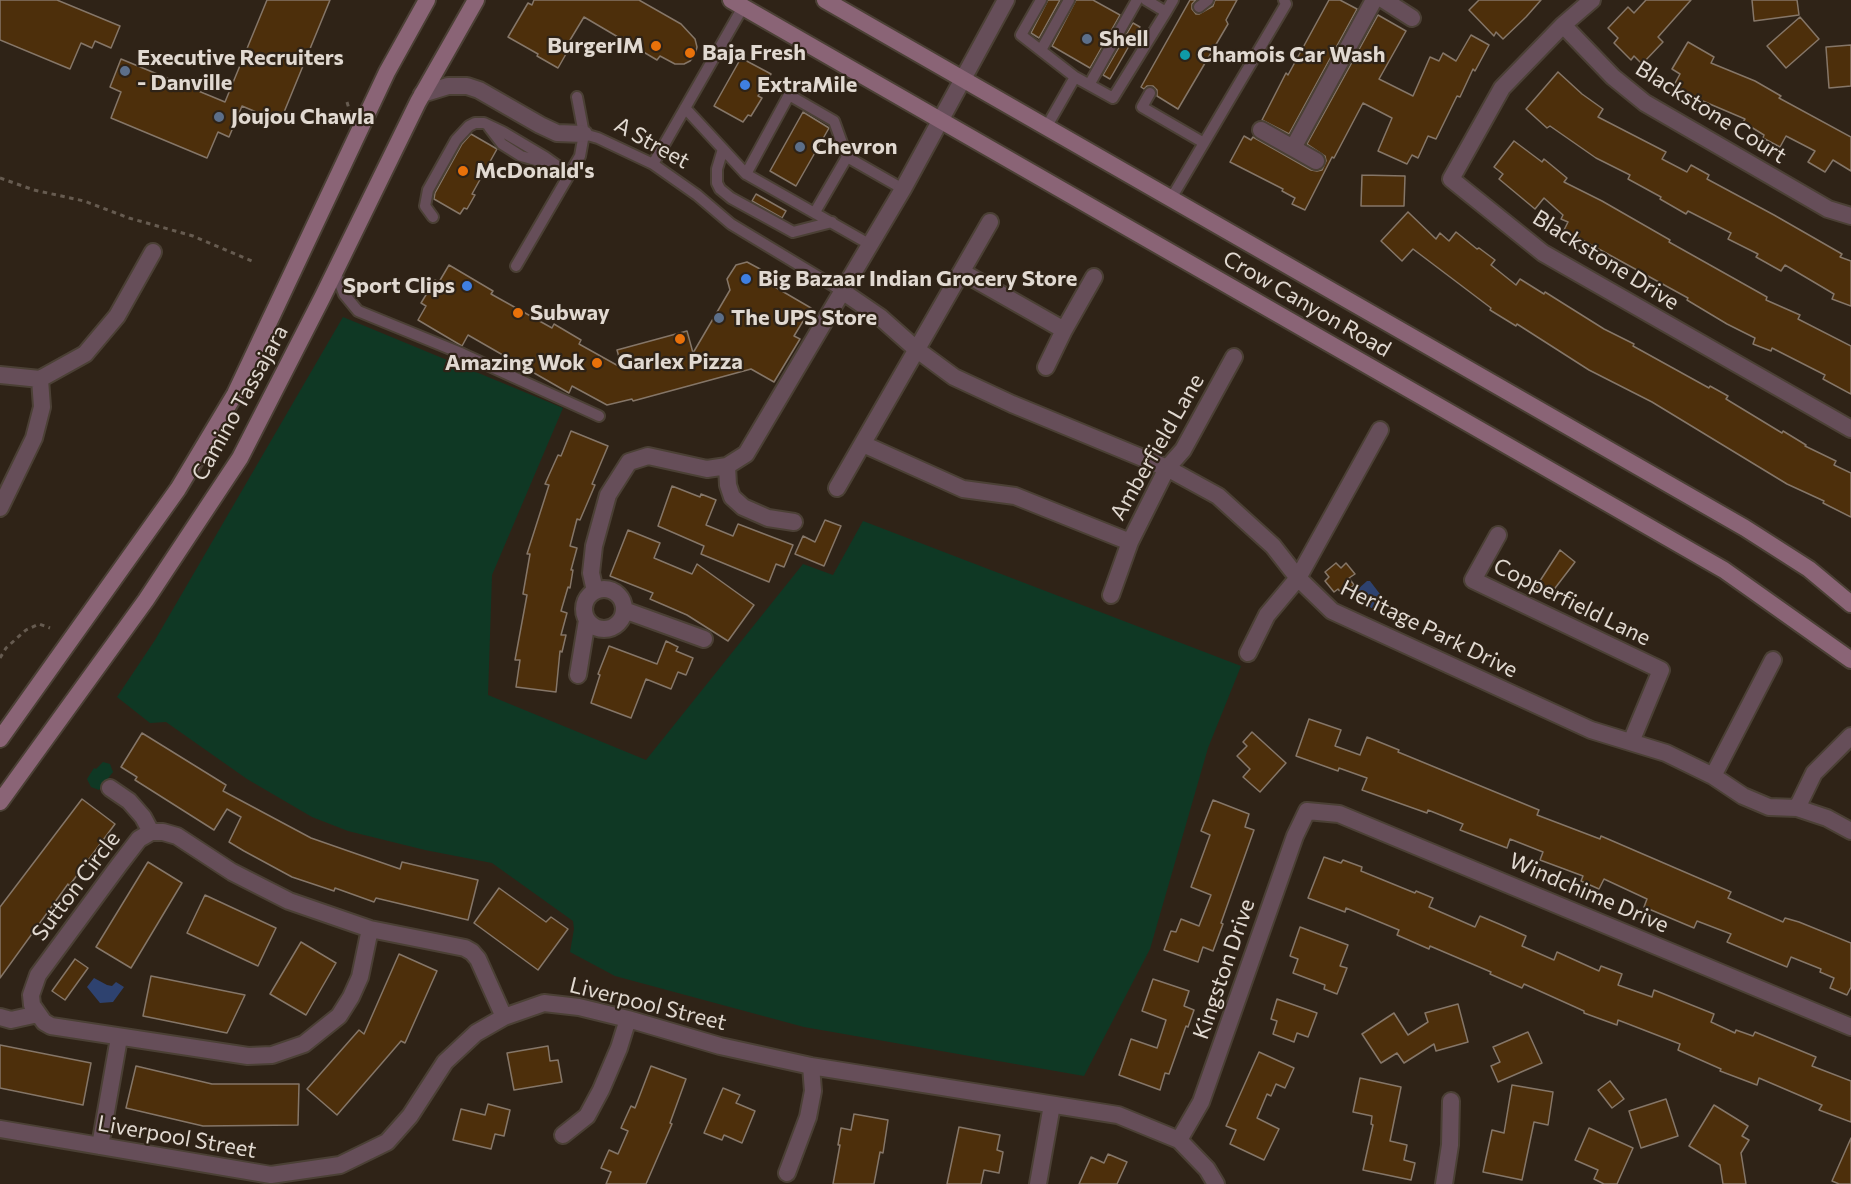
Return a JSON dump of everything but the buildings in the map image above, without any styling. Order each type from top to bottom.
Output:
[{"type":"main road","name":"Camino Tassajara","points":[[0,739],[178,489],[235,394],[387,72],[427,0]]},
{"type":"main road","name":"Camino Tassajara","points":[[0,802],[146,600],[240,458],[422,94],[476,0]]},
{"type":"main road","name":"Crow Canyon Road","points":[[825,0],[1172,197],[1745,528],[1809,569],[1851,604]]},
{"type":"main road","name":"Crow Canyon Road","points":[[737,3],[1724,570],[1851,660]]},
{"type":"street","points":[[595,591],[591,573],[594,546],[608,495],[628,462],[648,456],[707,469],[727,466],[746,454],[903,189],[1006,0]]},
{"type":"street","points":[[1293,148],[1374,0]]},
{"type":"street","points":[[1384,0],[1412,18]]},
{"type":"street","name":"Blackstone Drive","points":[[1592,0],[1563,25],[1502,88],[1451,179],[1543,253],[1851,429]]},
{"type":"street","name":"Blackstone Court","points":[[1563,25],[1613,76],[1645,103],[1828,209],[1851,216]]},
{"type":"street","name":"A Street","points":[[422,94],[448,86],[467,86],[479,90],[540,126],[557,133],[584,135]]},
{"type":"street","points":[[1261,130],[1316,161]]},
{"type":"street","points":[[837,488],[990,222]]},
{"type":"street","points":[[0,375],[40,379],[85,354],[117,316],[153,252]]},
{"type":"street","points":[[962,272],[1064,330]]},
{"type":"street","points":[[1046,367],[1094,277]]},
{"type":"street","name":"Heritage Park Drive","points":[[842,291],[880,316],[916,349],[954,377],[1002,400],[1167,468],[1189,478],[1218,496],[1273,546],[1298,578],[1332,611],[1591,730],[1666,753],[1713,776],[1743,796],[1769,807],[1797,808],[1827,818],[1851,831]]},
{"type":"street","name":"Amberfield Lane","points":[[1111,595],[1130,542],[1167,468],[1183,450],[1234,357]]},
{"type":"street","points":[[0,508],[34,438],[42,407],[40,379]]},
{"type":"street","points":[[1248,653],[1268,615],[1298,578],[1380,430]]},
{"type":"street","points":[[863,444],[963,489],[1015,496],[1130,542]]},
{"type":"street","points":[[727,466],[728,485],[732,497],[743,507],[768,518],[794,522]]},
{"type":"street","name":"Copperfield Lane","points":[[1498,535],[1473,580],[1661,670],[1631,742]]},
{"type":"street","points":[[612,590],[623,602],[622,619],[609,629],[593,626],[587,620],[584,612],[589,596],[595,591],[612,590]]},
{"type":"street","points":[[624,610],[704,639]]},
{"type":"street","points":[[578,675],[587,620]]},
{"type":"street","points":[[1713,776],[1773,660]]},
{"type":"street","points":[[1797,808],[1814,773],[1851,736]]},
{"type":"street","points":[[110,788],[129,801],[143,817],[151,832]]},
{"type":"street","name":"Windchime Drive","points":[[1307,811],[1339,814],[1851,1027]]},
{"type":"street","name":"Kingston Drive","points":[[1179,1140],[1202,1102],[1295,836],[1307,811]]},
{"type":"street","name":"Sutton Circle","points":[[38,1014],[32,1005],[31,995],[38,975],[139,839],[151,832],[163,832],[177,836],[232,872],[289,901],[370,929],[465,948],[478,959],[504,1017]]},
{"type":"street","points":[[0,1017],[11,1020],[38,1014],[51,1026],[119,1038],[248,1056],[272,1054],[315,1038],[339,1016],[360,976],[370,929]]},
{"type":"street","name":"Liverpool Street","points":[[0,1130],[272,1175],[340,1165],[387,1142],[410,1116],[445,1062],[476,1033],[504,1017],[544,1003],[579,1007],[720,1046],[811,1066],[1118,1115],[1179,1140],[1207,1169],[1216,1184]]},
{"type":"street","points":[[563,1135],[587,1116],[619,1048],[628,1019]]},
{"type":"street","points":[[100,1146],[119,1038]]},
{"type":"street","points":[[787,1173],[808,1117],[813,1091],[811,1066]]},
{"type":"street","points":[[1444,1184],[1450,1145],[1451,1101]]},
{"type":"street","points":[[1038,1184],[1052,1105]]},
{"type":"lane","points":[[1041,0],[1021,35],[1075,77],[1113,98],[1173,0]]},
{"type":"lane","points":[[1041,50],[1069,0]]},
{"type":"lane","points":[[1089,85],[1137,0]]},
{"type":"lane","points":[[1146,0],[1166,12]]},
{"type":"lane","points":[[1172,197],[1286,4],[1284,0]]},
{"type":"lane","points":[[653,164],[685,108],[737,3]]},
{"type":"lane","points":[[1047,126],[1075,77]]},
{"type":"lane","points":[[1150,93],[1142,107],[1204,143]]},
{"type":"lane","points":[[747,174],[789,95],[834,121],[847,157],[903,189]]},
{"type":"lane","points":[[516,266],[579,156],[584,135],[577,97]]},
{"type":"lane","points":[[685,108],[747,174],[869,244]]},
{"type":"lane","points":[[433,217],[425,206],[428,190],[456,140],[475,123],[484,123],[495,132],[502,144],[521,156],[556,166],[569,174]]},
{"type":"lane","name":"A Street","points":[[584,135],[598,138],[653,164],[697,195],[731,224],[842,291]]},
{"type":"lane","points":[[723,148],[717,170],[717,183],[720,189],[731,198],[793,232],[832,222]]},
{"type":"lane","points":[[815,212],[847,157]]},
{"type":"lane","points":[[335,272],[344,294],[358,311],[463,354],[599,416]]},
{"type":"path","points":[[0,178],[33,190],[84,201],[129,218],[193,236],[254,262]]},
{"type":"path","points":[[0,658],[6,648],[26,630],[39,624],[50,628]]},
{"type":"green space","points":[[343,317],[563,408],[492,575],[488,695],[646,760],[803,564],[833,575],[863,521],[1241,666],[1208,748],[1150,949],[1084,1076],[804,1027],[615,976],[570,952],[573,921],[492,863],[425,850],[348,831],[312,817],[247,779],[166,722],[150,723],[117,697],[155,640]]},
{"type":"green space","points":[[103,762],[110,764],[113,772],[99,790],[91,787],[87,779],[94,768],[96,769]]},
{"type":"water","points":[[1370,581],[1384,601],[1374,608],[1371,608],[1358,592],[1358,589]]},
{"type":"water","points":[[94,978],[107,985],[112,986],[116,982],[124,987],[113,1002],[100,1003],[87,987]]},
{"type":"place","name":"Shell","points":[[1087,39]]},
{"type":"place","name":"BurgerIM","points":[[656,46]]},
{"type":"place","name":"Baja Fresh","points":[[690,53]]},
{"type":"place","name":"Chamois Car Wash","points":[[1185,55]]},
{"type":"place","name":"Executive Recruiters - Danville","points":[[125,71]]},
{"type":"place","name":"ExtraMile","points":[[745,85]]},
{"type":"place","name":"Joujou Chawla","points":[[219,117]]},
{"type":"place","name":"Chevron","points":[[800,147]]},
{"type":"place","name":"McDonald's","points":[[463,171]]},
{"type":"place","name":"Big Bazaar Indian Grocery Store","points":[[746,279]]},
{"type":"place","name":"Sport Clips","points":[[467,286]]},
{"type":"place","name":"Subway","points":[[518,313]]},
{"type":"place","name":"The UPS Store","points":[[719,318]]},
{"type":"place","name":"Garlex Pizza","points":[[680,339]]},
{"type":"place","name":"Amazing Wok","points":[[597,363]]}]
